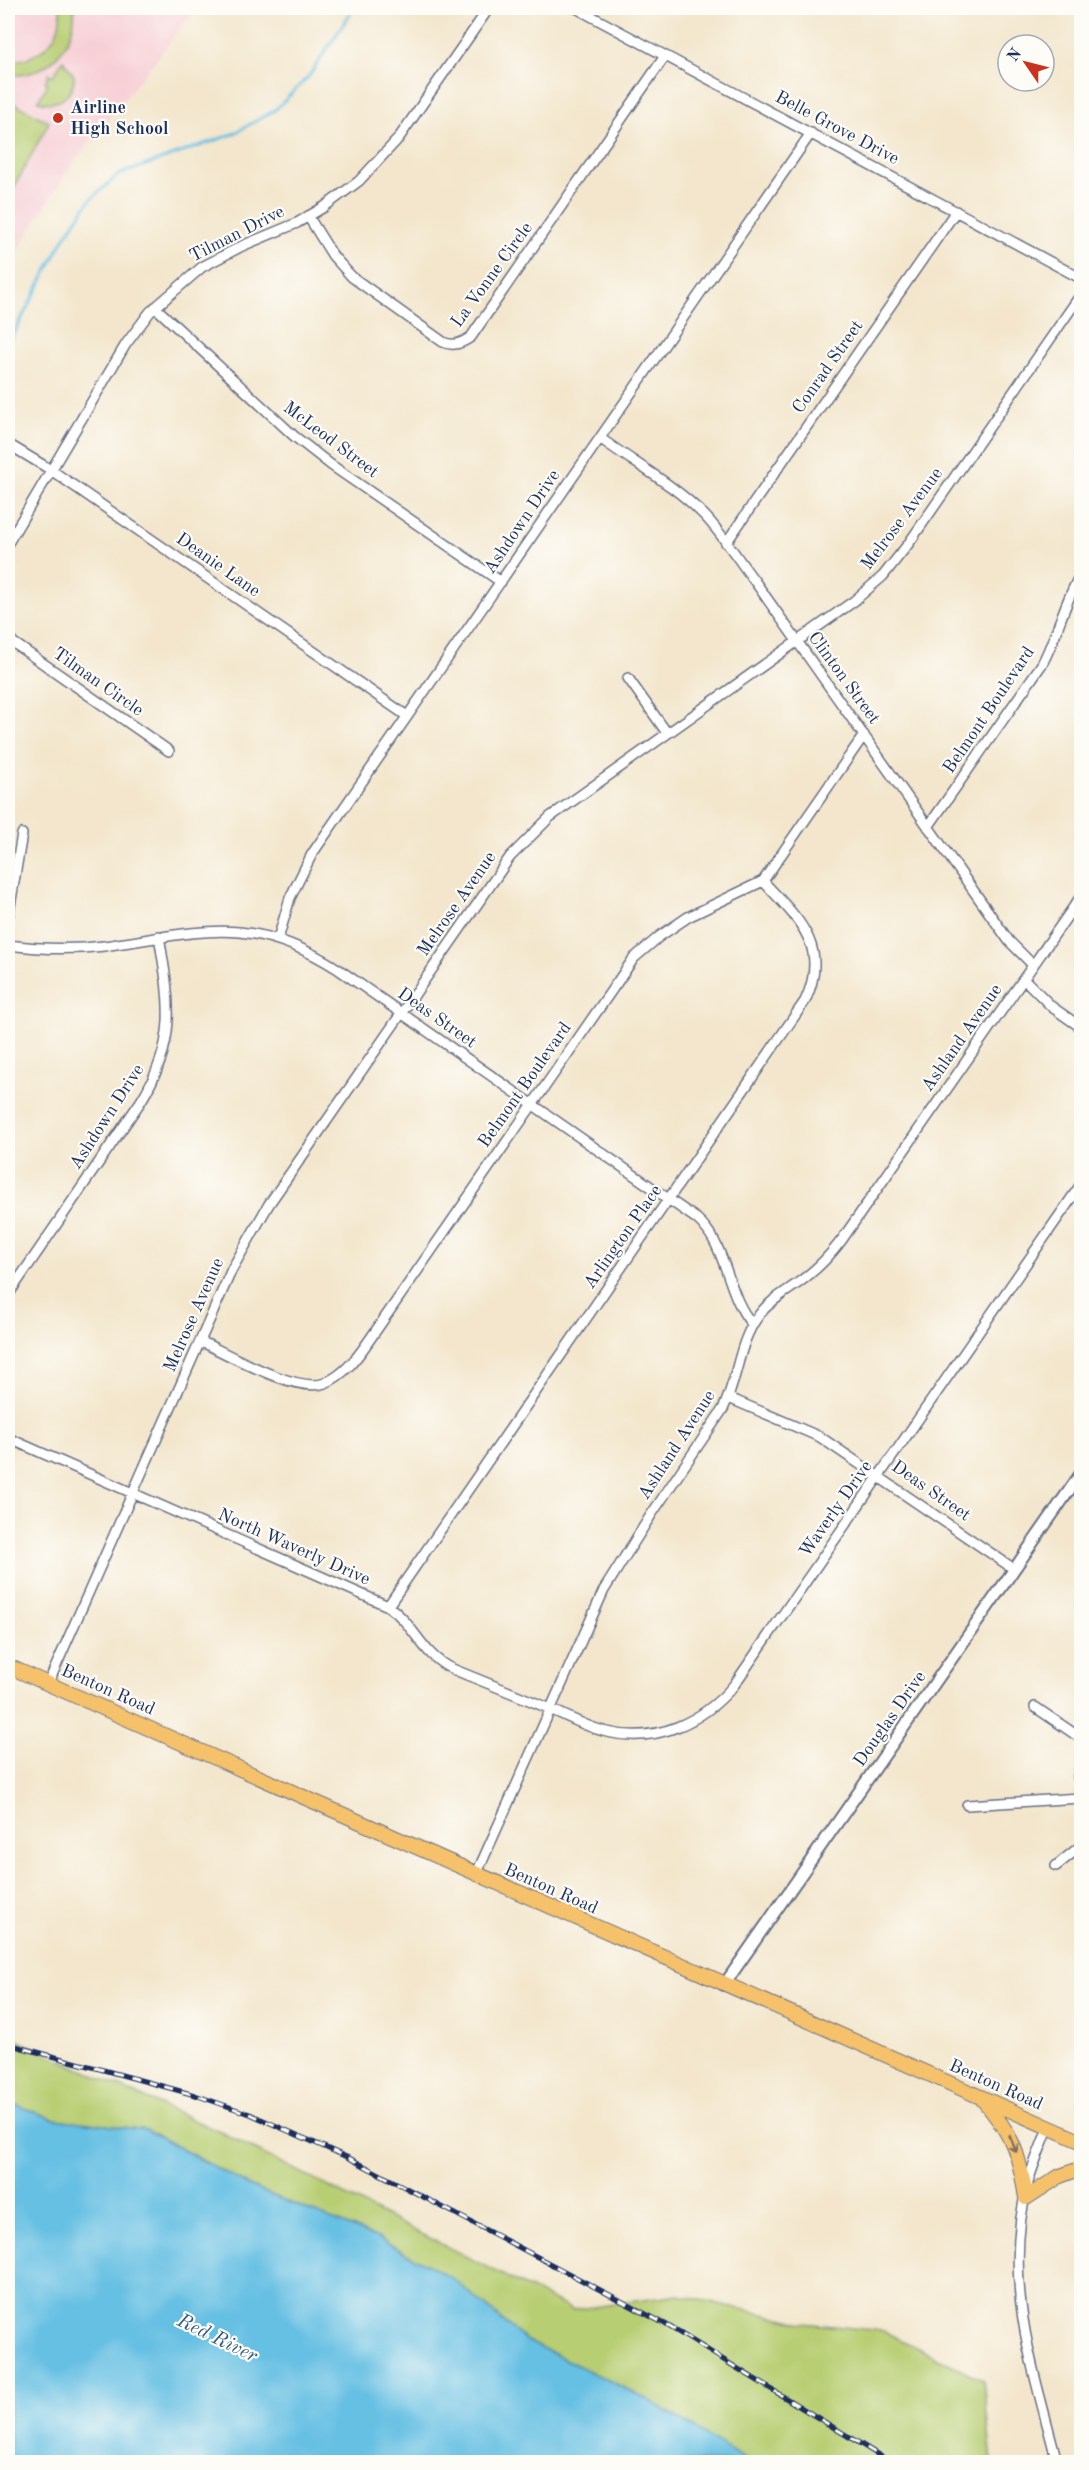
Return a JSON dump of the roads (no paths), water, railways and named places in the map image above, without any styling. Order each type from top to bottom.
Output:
[{"type":"main road","name":"Benton Road","points":[[8,1666],[1082,2142]]},
{"type":"main road","points":[[982,2099],[1007,2129],[1014,2143],[1020,2161],[1026,2198],[1060,2176],[1082,2168]]},
{"type":"street","name":"Tilman Drive","points":[[8,543],[126,344],[155,307],[202,267],[308,216],[342,195],[385,155],[413,119],[489,8]]},
{"type":"street","name":"Belle Grove Drive","points":[[576,8],[1082,279]]},
{"type":"street","name":"La Vonne Circle","points":[[308,216],[333,256],[352,277],[443,342],[460,343],[471,337],[665,56]]},
{"type":"street","name":"Ashdown Drive","points":[[278,939],[290,898],[312,854],[811,133]]},
{"type":"street","name":"Conrad Street","points":[[726,543],[956,211]]},
{"type":"street","name":"Melrose Avenue","points":[[48,1684],[232,1269],[260,1217],[500,871],[525,840],[550,817],[854,601],[895,562],[1082,293]]},
{"type":"street","name":"McLeod Street","points":[[155,307],[304,444],[501,582]]},
{"type":"street","name":"Clinton Street","points":[[600,438],[694,507],[726,543],[1009,941],[1033,965]]},
{"type":"street","name":"Deanie Lane","points":[[8,444],[51,470],[407,716]]},
{"type":"street","name":"Belmont Boulevard","points":[[928,827],[1042,664],[1054,638],[1067,599],[1082,572]]},
{"type":"street","name":"Tilman Circle","points":[[8,639],[169,751]]},
{"type":"street","points":[[628,678],[667,733]]},
{"type":"street","name":"Belmont Boulevard","points":[[200,1341],[293,1383],[316,1386],[336,1377],[348,1367],[363,1349],[624,971],[644,949],[688,917],[763,881],[864,735]]},
{"type":"street","points":[[8,918],[22,834]]},
{"type":"street","name":"Arlington Place","points":[[388,1606],[798,1012],[813,981],[815,960],[810,938],[797,918],[763,881]]},
{"type":"street","name":"Ashland Avenue","points":[[476,1875],[589,1620],[612,1575],[729,1398],[752,1324],[767,1305],[805,1278],[832,1252],[1082,895]]},
{"type":"street","name":"Deas Street","points":[[8,945],[83,948],[159,936],[222,930],[248,932],[278,939],[323,960],[698,1219],[709,1231],[740,1309],[752,1324]]},
{"type":"street","name":"Ashdown Drive","points":[[8,1295],[141,1101],[156,1074],[165,1046],[170,1019],[159,936]]},
{"type":"street","points":[[1024,979],[1052,1007],[1082,1028]]},
{"type":"street","name":"Waverly Drive","points":[[549,1709],[609,1733],[636,1736],[667,1731],[711,1708],[734,1685],[1082,1183]]},
{"type":"street","name":"Deas Street","points":[[729,1398],[820,1437],[1014,1569]]},
{"type":"street","name":"North Waverly Drive","points":[[8,1438],[388,1606],[408,1623],[429,1654],[439,1662],[549,1709]]},
{"type":"street","name":"Douglas Drive","points":[[724,1985],[1082,1472]]},
{"type":"street","points":[[1035,1707],[1082,1739]]},
{"type":"street","points":[[967,1805],[1081,1800],[1078,1776],[1082,1758]]},
{"type":"street","points":[[1056,1866],[1082,1845]]},
{"type":"street","points":[[1048,2128],[1029,2180],[1020,2232],[1017,2267],[1019,2302],[1057,2463]]},
{"type":"water","name":"Red River","points":[[8,2102],[54,2119],[147,2130],[251,2187],[378,2238],[452,2278],[527,2341],[645,2398],[749,2462],[9,2462]]},
{"type":"waterway","points":[[8,344],[65,237],[90,200],[118,175],[233,134],[275,110],[309,76],[354,8]]},
{"type":"railway","points":[[8,2044],[195,2095],[250,2114],[351,2159],[665,2324],[890,2462]]},
{"type":"place","name":"Airline High School","points":[[58,118]]}]
